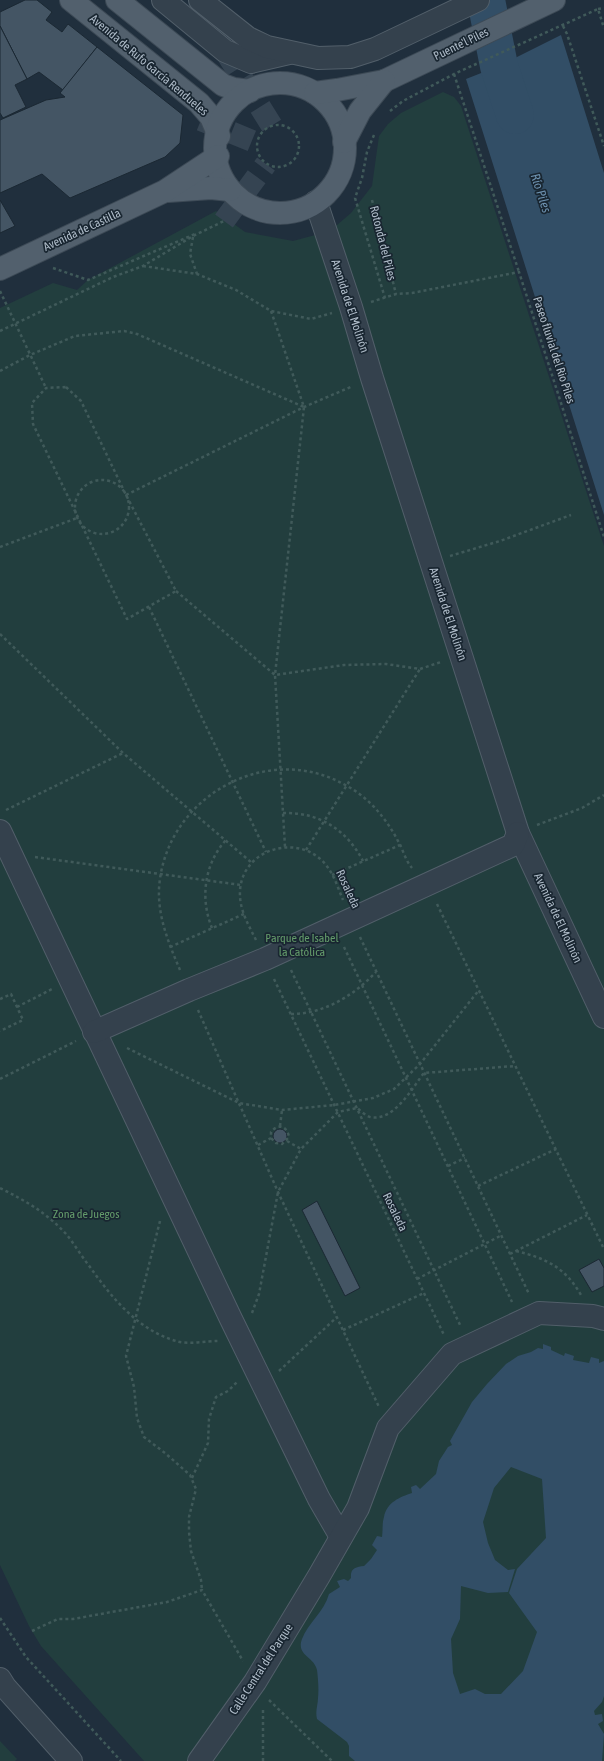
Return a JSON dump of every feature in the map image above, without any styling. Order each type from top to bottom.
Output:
[{"type":"main road","name":"Avenida de Rufo García Rendueles","points":[[71,0],[199,104],[212,117],[218,146]]},
{"type":"main road","points":[[117,0],[223,85],[234,89],[250,91]]},
{"type":"main road","name":"Puente'l Piles","points":[[315,92],[337,90],[386,80],[546,4]]},
{"type":"main road","name":"Puente'l Piles","points":[[344,142],[360,111],[386,80]]},
{"type":"main road","points":[[272,84],[295,84],[315,92],[334,110],[341,126],[344,142],[342,170],[330,192],[307,209],[281,214],[262,211],[247,206],[230,190],[220,172],[218,146],[221,122],[227,110],[235,100],[250,91],[272,84]]},
{"type":"main road","name":"Avenida de Castilla","points":[[0,268],[165,191],[218,146]]},
{"type":"main road","name":"Avenida de Castilla","points":[[165,191],[210,188],[230,190]]},
{"type":"street","points":[[163,0],[224,51],[251,62],[290,53]]},
{"type":"street","points":[[200,0],[248,38],[268,47],[318,58],[350,57],[375,49],[478,0]]},
{"type":"street","name":"Avenida de El Molinón","points":[[316,202],[351,307],[372,378],[518,833],[604,1017]]},
{"type":"street","points":[[0,831],[69,980],[241,1339],[320,1499],[341,1537]]},
{"type":"street","points":[[94,1032],[189,990],[274,955],[513,845],[518,833]]},
{"type":"street","points":[[388,1428],[461,1350],[530,1317],[599,1318]]},
{"type":"street","name":"Calle Central del Parque","points":[[199,1761],[259,1688],[319,1576],[358,1508],[388,1428]]},
{"type":"street","points":[[0,1679],[5,1687],[71,1761]]},
{"type":"path","points":[[386,116],[403,101],[454,74],[598,9],[604,8]]},
{"type":"path","points":[[598,9],[604,28]]},
{"type":"path","points":[[563,26],[604,146]]},
{"type":"path","name":"Paseo fluvial del Rio Piles","points":[[454,74],[604,537]]},
{"type":"path","points":[[278,125],[288,127],[296,134],[298,139],[299,151],[297,157],[287,166],[281,168],[272,167],[266,164],[260,158],[256,149],[260,135],[266,128],[272,126],[278,125]]},
{"type":"path","points":[[375,132],[367,152],[362,178],[355,198],[385,298]]},
{"type":"path","name":"Rotonda del Piles","points":[[372,200],[396,294],[412,293],[519,272]]},
{"type":"path","points":[[51,268],[88,280],[224,221]]},
{"type":"path","points":[[0,331],[113,277],[143,266],[193,235]]},
{"type":"path","points":[[193,235],[190,254],[197,274]]},
{"type":"path","points":[[143,266],[197,274],[236,290],[271,311],[311,319]]},
{"type":"path","points":[[0,292],[46,388]]},
{"type":"path","points":[[271,311],[304,407],[275,675],[285,847]]},
{"type":"path","points":[[0,371],[30,355],[75,336],[124,331],[137,334],[304,407]]},
{"type":"path","points":[[126,495],[304,407],[372,378]]},
{"type":"path","points":[[176,591],[127,619],[33,424],[32,403],[46,388],[66,387],[82,401],[126,495],[176,591],[275,675],[344,665],[386,664],[420,669],[306,850]]},
{"type":"path","points":[[98,480],[107,480],[121,488],[126,495],[128,514],[124,522],[109,533],[90,531],[83,526],[78,518],[75,502],[83,487],[90,483],[98,480]]},
{"type":"path","points":[[431,562],[500,541],[571,515]]},
{"type":"path","points":[[0,548],[78,518]]},
{"type":"path","points":[[149,607],[266,852]]},
{"type":"path","points":[[0,634],[123,753],[252,863]]},
{"type":"path","points":[[0,813],[123,753]]},
{"type":"path","points":[[388,1428],[278,1192],[163,928],[159,909],[159,889],[167,850],[173,838],[192,811],[217,790],[232,782],[253,774],[280,770],[312,773],[347,785],[365,798],[379,812],[391,828],[410,866],[428,884],[604,1249]]},
{"type":"path","points":[[518,833],[582,808],[604,795]]},
{"type":"path","points":[[283,813],[297,812],[318,818],[337,828],[353,843],[364,862]]},
{"type":"path","points":[[212,928],[206,908],[206,880],[210,865],[226,840]]},
{"type":"path","points":[[332,875],[400,845]]},
{"type":"path","name":"Rosaleda","points":[[461,1350],[434,1271],[311,1011],[274,955],[244,914],[240,902],[243,878],[252,863],[266,852],[285,847],[293,847],[306,850],[326,864],[332,875],[343,922],[362,986],[485,1244],[530,1317]]},
{"type":"path","points":[[10,854],[241,885]]},
{"type":"path","points":[[170,947],[244,914]]},
{"type":"path","name":"Rosaleda","points":[[343,922],[376,972],[502,1236],[510,1254],[530,1317]]},
{"type":"path","name":"Rosaleda","points":[[274,955],[291,1014],[334,1105],[424,1293],[461,1350]]},
{"type":"path","points":[[291,1014],[311,1011],[333,1004],[350,995],[362,986],[376,972]]},
{"type":"path","points":[[17,1006],[69,980]]},
{"type":"path","points":[[0,1079],[94,1032],[239,1103],[282,1110],[354,1102],[373,1098],[394,1089],[420,1064],[479,990]]},
{"type":"path","points":[[0,999],[11,994],[24,1020],[0,1031]]},
{"type":"path","points":[[0,1188],[40,1210],[67,1236],[128,1314],[154,1332],[177,1341],[241,1339],[260,1294],[278,1192],[301,1149],[338,1112],[357,1108],[369,1117],[383,1117],[402,1103],[424,1073],[515,1066]]},
{"type":"path","points":[[280,1126],[282,1110]]},
{"type":"path","points":[[258,1145],[271,1138],[273,1130],[280,1126],[286,1128],[289,1137],[287,1141],[280,1144],[276,1143],[271,1138]]},
{"type":"path","points":[[287,1141],[301,1149]]},
{"type":"path","points":[[478,1186],[556,1149]]},
{"type":"path","points":[[448,1166],[465,1158]]},
{"type":"path","points":[[170,1191],[157,1231],[126,1356],[134,1387],[137,1418],[144,1438],[165,1453],[192,1478],[196,1489],[189,1517],[189,1532],[191,1551],[201,1580],[202,1590],[259,1688],[332,1761]]},
{"type":"path","points":[[510,1254],[587,1215]]},
{"type":"path","points":[[417,1279],[502,1236]]},
{"type":"path","points":[[516,1251],[539,1257],[566,1274],[599,1318]]},
{"type":"path","points":[[343,1330],[424,1293]]},
{"type":"path","points":[[238,1381],[266,1381],[278,1373],[337,1317]]},
{"type":"path","points":[[192,1478],[208,1443],[209,1418],[216,1397],[228,1391],[238,1381],[240,1374]]},
{"type":"path","points":[[32,1631],[58,1619],[73,1619],[167,1602],[202,1590]]},
{"type":"path","points":[[0,1618],[26,1657],[121,1761]]},
{"type":"path","points":[[259,1688],[263,1761]]},
{"type":"green space","name":"Parque de Isabel la Católica","points":[[443,92],[454,97],[461,106],[604,546],[604,1761],[144,1761],[41,1646],[29,1626],[0,1565],[0,308],[53,283],[77,290],[88,280],[216,211],[245,232],[293,241],[330,231],[351,213],[372,186],[379,136],[388,124],[401,113]]},
{"type":"green space","points":[[0,1741],[17,1759],[15,1761],[0,1761]]},
{"type":"water","points":[[561,35],[604,173],[604,515],[466,79],[499,66]]},
{"type":"water","points":[[543,1344],[551,1347],[551,1350],[564,1356],[565,1353],[574,1356],[573,1360],[589,1363],[591,1357],[599,1359],[599,1363],[604,1361],[604,1696],[602,1702],[594,1711],[595,1715],[602,1714],[603,1721],[598,1724],[604,1734],[602,1761],[355,1761],[349,1756],[349,1746],[347,1742],[317,1719],[317,1670],[313,1662],[303,1653],[301,1649],[302,1639],[324,1606],[329,1594],[340,1587],[337,1581],[344,1579],[348,1581],[351,1578],[351,1572],[356,1568],[364,1566],[377,1550],[372,1545],[377,1536],[382,1537],[383,1519],[388,1507],[399,1498],[412,1493],[411,1487],[416,1485],[420,1489],[436,1474],[439,1461],[448,1447],[452,1445],[450,1441],[472,1402],[506,1364],[518,1356],[538,1348],[543,1349]],"holes":[[[511,1467],[542,1479],[546,1538],[517,1569],[509,1593],[537,1632],[523,1671],[501,1694],[485,1694],[475,1689],[460,1694],[453,1673],[451,1639],[460,1619],[461,1586],[488,1593],[508,1592],[515,1569],[508,1570],[495,1560],[488,1543],[483,1522],[494,1488]]]},
{"type":"building","points":[[25,0],[37,0],[52,12],[46,20],[62,32],[68,24],[97,47],[63,90],[39,72],[27,79],[0,26],[0,12]]},
{"type":"building","points":[[0,26],[27,79],[15,85],[26,107],[3,118],[0,113]]},
{"type":"building","points":[[97,47],[183,115],[180,143],[165,157],[70,198],[42,174],[0,193],[0,120],[46,100],[65,97],[60,93]]},
{"type":"building","points":[[0,200],[15,226],[0,233]]},
{"type":"building","points":[[277,1129],[283,1129],[287,1133],[287,1139],[283,1143],[277,1143],[273,1139],[273,1133]]},
{"type":"building","points":[[317,1201],[360,1288],[345,1296],[302,1210]]},
{"type":"building","points":[[599,1259],[604,1268],[604,1286],[592,1292],[579,1270]]},
{"type":"waterway","name":"Río Piles","points":[[486,0],[499,66],[515,115]]},
{"type":"tunnel","points":[[225,51],[272,126]]},
{"type":"tunnel","points":[[201,120],[257,143]]},
{"type":"tunnel","points":[[224,221],[266,164]]},
{"type":"park label","name":"Zona de Juegos","points":[[86,1214]]}]
